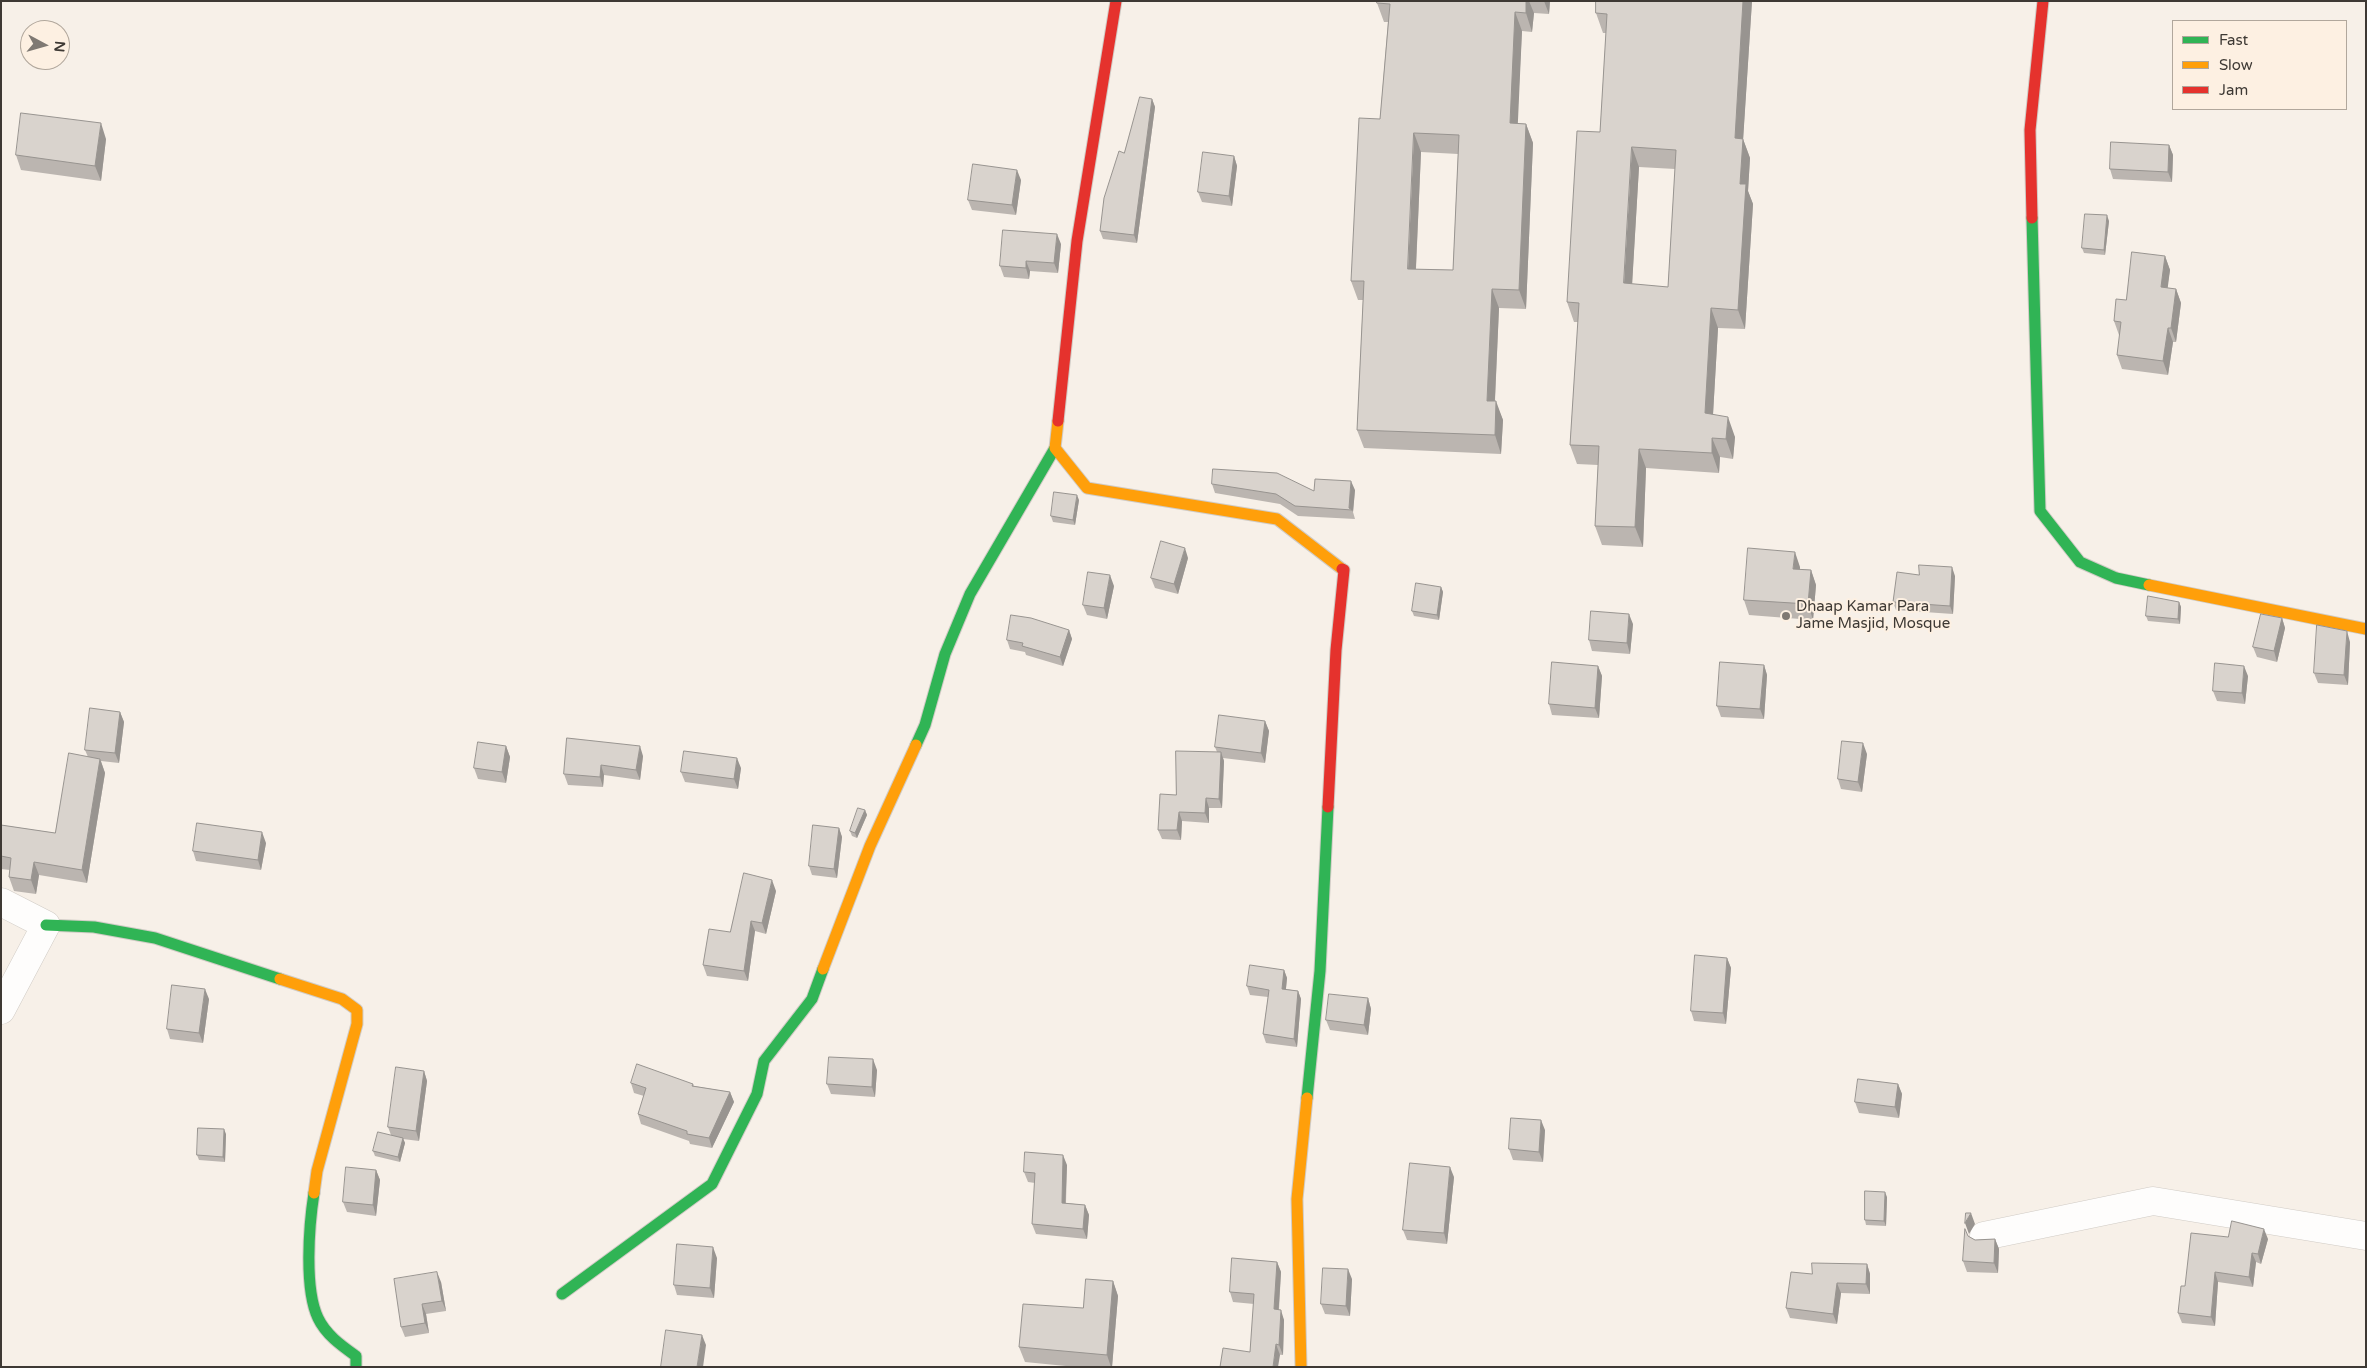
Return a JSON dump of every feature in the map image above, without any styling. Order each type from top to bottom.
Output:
[{"type":"street","points":[[562,1294],[712,1184],[757,1094],[764,1062],[812,999],[870,846],[925,725],[945,654],[970,594],[1055,448],[1077,240],[1116,1]]},
{"type":"street","points":[[2043,1],[2030,130],[2040,511],[2080,562],[2116,578],[2366,629]]},
{"type":"street","points":[[1055,448],[1087,488],[1277,519],[1344,570],[1336,650],[1320,971],[1296,1199],[1300,1367]]},
{"type":"street","points":[[1,902],[46,924],[94,927],[155,938],[342,1000],[357,1010],[357,1024],[317,1171],[312,1213],[309,1276],[318,1318],[334,1340],[356,1356],[356,1367]]},
{"type":"street","points":[[1,1010],[46,924]]},
{"type":"street","points":[[1984,1236],[2153,1201],[2366,1236]]},
{"type":"building","points":[[1377,1],[1526,1],[1526,13],[1515,12],[1510,123],[1526,124],[1519,290],[1492,289],[1487,401],[1496,401],[1495,435],[1357,430],[1364,281],[1351,281],[1359,118],[1380,119],[1390,4],[1377,3]],"holes":[[[1414,133],[1459,135],[1453,270],[1408,269]]]},
{"type":"building","points":[[1596,1],[1743,1],[1735,138],[1743,139],[1740,184],[1746,184],[1738,310],[1711,308],[1705,413],[1728,417],[1726,439],[1712,438],[1712,453],[1639,449],[1635,527],[1595,526],[1599,446],[1570,445],[1579,303],[1567,302],[1577,131],[1600,132],[1607,14],[1596,13]],"holes":[[[1632,147],[1676,150],[1668,287],[1624,283]]]},
{"type":"building","points":[[1140,97],[1152,99],[1134,235],[1100,231],[1104,198],[1119,151],[1124,153]]},
{"type":"building","points":[[21,113],[101,123],[95,166],[16,155]]},
{"type":"building","points":[[2111,142],[2169,145],[2168,172],[2110,169]]},
{"type":"building","points":[[1203,152],[1234,156],[1229,196],[1198,192]]},
{"type":"building","points":[[973,164],[1017,170],[1012,205],[968,200]]},
{"type":"building","points":[[2085,214],[2107,215],[2104,250],[2082,248]]},
{"type":"building","points":[[1003,230],[1057,234],[1054,263],[1026,261],[1026,268],[1000,266]]},
{"type":"building","points":[[2132,252],[2165,256],[2161,287],[2176,289],[2171,328],[2168,328],[2163,361],[2117,355],[2121,322],[2114,321],[2116,299],[2126,300]]},
{"type":"building","points":[[1213,469],[1277,473],[1314,491],[1315,479],[1351,481],[1349,508],[1352,510],[1295,506],[1276,494],[1212,484]]},
{"type":"building","points":[[1054,492],[1077,495],[1073,520],[1051,516]]},
{"type":"building","points":[[1161,541],[1185,548],[1174,584],[1151,578]]},
{"type":"building","points":[[1748,548],[1795,552],[1793,569],[1811,570],[1808,604],[1744,600]]},
{"type":"building","points":[[1919,565],[1952,567],[1950,606],[1893,602],[1897,572],[1919,575]]},
{"type":"building","points":[[1088,572],[1110,575],[1104,608],[1083,605]]},
{"type":"building","points":[[1416,583],[1441,587],[1437,615],[1412,611]]},
{"type":"building","points":[[2148,596],[2179,602],[2178,619],[2146,616]]},
{"type":"building","points":[[1591,611],[1629,614],[1627,643],[1589,640]]},
{"type":"building","points":[[2261,614],[2282,618],[2274,651],[2253,647]]},
{"type":"building","points":[[1011,615],[1031,618],[1069,630],[1060,657],[1022,646],[1023,643],[1007,640]]},
{"type":"building","points":[[2317,625],[2347,631],[2344,675],[2314,673]]},
{"type":"building","points":[[1552,662],[1598,666],[1595,708],[1549,704]]},
{"type":"building","points":[[1720,662],[1764,665],[1760,709],[1717,706]]},
{"type":"building","points":[[2215,663],[2244,666],[2242,693],[2213,691]]},
{"type":"building","points":[[90,708],[120,712],[115,753],[85,750]]},
{"type":"building","points":[[1219,715],[1265,721],[1261,753],[1215,747]]},
{"type":"building","points":[[567,738],[640,746],[636,770],[601,765],[600,777],[564,774]]},
{"type":"building","points":[[1842,741],[1863,743],[1858,782],[1838,779]]},
{"type":"building","points":[[478,742],[506,746],[502,772],[474,768]]},
{"type":"building","points":[[684,751],[737,758],[734,779],[681,772]]},
{"type":"building","points":[[1176,751],[1221,752],[1219,799],[1206,798],[1205,813],[1179,812],[1177,830],[1158,830],[1160,794],[1176,795]]},
{"type":"building","points":[[69,753],[100,759],[82,870],[34,862],[31,880],[9,877],[11,858],[1,856],[1,825],[55,833]]},
{"type":"building","points":[[858,808],[865,810],[855,833],[850,831]]},
{"type":"building","points":[[197,823],[262,832],[258,860],[193,851]]},
{"type":"building","points":[[813,825],[839,828],[834,869],[809,866]]},
{"type":"building","points":[[744,873],[772,880],[762,923],[751,921],[744,971],[703,965],[709,929],[730,932]]},
{"type":"building","points":[[1695,955],[1727,958],[1723,1013],[1691,1011]]},
{"type":"building","points":[[1250,965],[1284,970],[1282,989],[1298,991],[1294,1039],[1263,1034],[1269,990],[1247,986]]},
{"type":"building","points":[[172,985],[205,989],[199,1033],[167,1029]]},
{"type":"building","points":[[1329,994],[1368,998],[1364,1025],[1326,1020]]},
{"type":"building","points":[[829,1057],[873,1059],[872,1087],[827,1084]]},
{"type":"building","points":[[637,1064],[693,1084],[692,1086],[730,1092],[709,1138],[687,1134],[687,1131],[638,1114],[646,1088],[631,1083]]},
{"type":"building","points":[[396,1067],[424,1071],[416,1131],[388,1127]]},
{"type":"building","points":[[1858,1079],[1898,1084],[1895,1107],[1855,1102]]},
{"type":"building","points":[[1511,1118],[1541,1120],[1539,1152],[1509,1149]]},
{"type":"building","points":[[198,1128],[224,1129],[223,1157],[197,1155]]},
{"type":"building","points":[[378,1132],[403,1138],[398,1157],[373,1151]]},
{"type":"building","points":[[1025,1152],[1063,1155],[1062,1203],[1085,1205],[1083,1229],[1032,1224],[1035,1173],[1024,1172]]},
{"type":"building","points":[[1410,1163],[1450,1167],[1444,1233],[1403,1230]]},
{"type":"building","points":[[346,1167],[376,1170],[373,1205],[343,1202]]},
{"type":"building","points":[[1865,1191],[1885,1192],[1884,1221],[1865,1220]]},
{"type":"building","points":[[1966,1213],[1971,1213],[1965,1223]]},
{"type":"building","points":[[2232,1221],[2264,1229],[2258,1254],[2252,1253],[2249,1277],[2215,1272],[2211,1317],[2178,1313],[2181,1286],[2185,1286],[2191,1233],[2228,1237]]},
{"type":"building","points":[[1965,1229],[1968,1236],[1975,1240],[1995,1239],[1994,1263],[1963,1261]]},
{"type":"building","points":[[677,1244],[713,1247],[710,1288],[674,1285]]},
{"type":"building","points":[[1232,1258],[1277,1262],[1274,1309],[1281,1310],[1279,1345],[1276,1344],[1273,1367],[1220,1367],[1223,1348],[1250,1352],[1254,1294],[1230,1292]]},
{"type":"building","points":[[1812,1263],[1867,1264],[1866,1284],[1837,1283],[1833,1314],[1786,1308],[1791,1272],[1812,1274]]},
{"type":"building","points":[[1323,1268],[1348,1269],[1346,1306],[1321,1304]]},
{"type":"building","points":[[437,1272],[442,1301],[422,1304],[425,1323],[401,1327],[394,1279]]},
{"type":"building","points":[[1086,1279],[1113,1281],[1107,1355],[1019,1347],[1023,1304],[1083,1308]]},
{"type":"building","points":[[666,1330],[702,1335],[697,1367],[661,1367]]},
{"type":"traffic: fast","points":[[2032,218],[2040,511],[2080,562],[2116,578],[2149,585]]},
{"type":"traffic: fast","points":[[916,745],[925,725],[945,654],[970,594],[1055,448]]},
{"type":"traffic: fast","points":[[1307,1098],[1320,971],[1328,807]]},
{"type":"traffic: fast","points":[[46,925],[94,927],[155,938],[280,979]]},
{"type":"traffic: fast","points":[[562,1294],[712,1184],[757,1094],[764,1061],[812,999],[823,969]]},
{"type":"traffic: fast","points":[[314,1193],[309,1257],[309,1274],[314,1306],[325,1330],[356,1356],[356,1367]]},
{"type":"traffic: slow","points":[[1058,421],[1055,448],[1087,488],[1277,519],[1342,569]]},
{"type":"traffic: slow","points":[[2149,585],[2366,629]]},
{"type":"traffic: slow","points":[[823,969],[870,846],[916,745]]},
{"type":"traffic: slow","points":[[280,979],[342,999],[357,1010],[357,1024],[317,1171],[314,1193]]},
{"type":"traffic: slow","points":[[1301,1367],[1297,1199],[1307,1098]]},
{"type":"traffic: jam","points":[[1058,421],[1077,241],[1116,1]]},
{"type":"traffic: jam","points":[[2032,218],[2030,130],[2043,1]]},
{"type":"traffic: jam","points":[[1328,807],[1336,650],[1344,570],[1342,569]]},
{"type":"place","name":"Dhaap Kamar Para Jame Masjid, Mosque","points":[[1786,616]]}]
